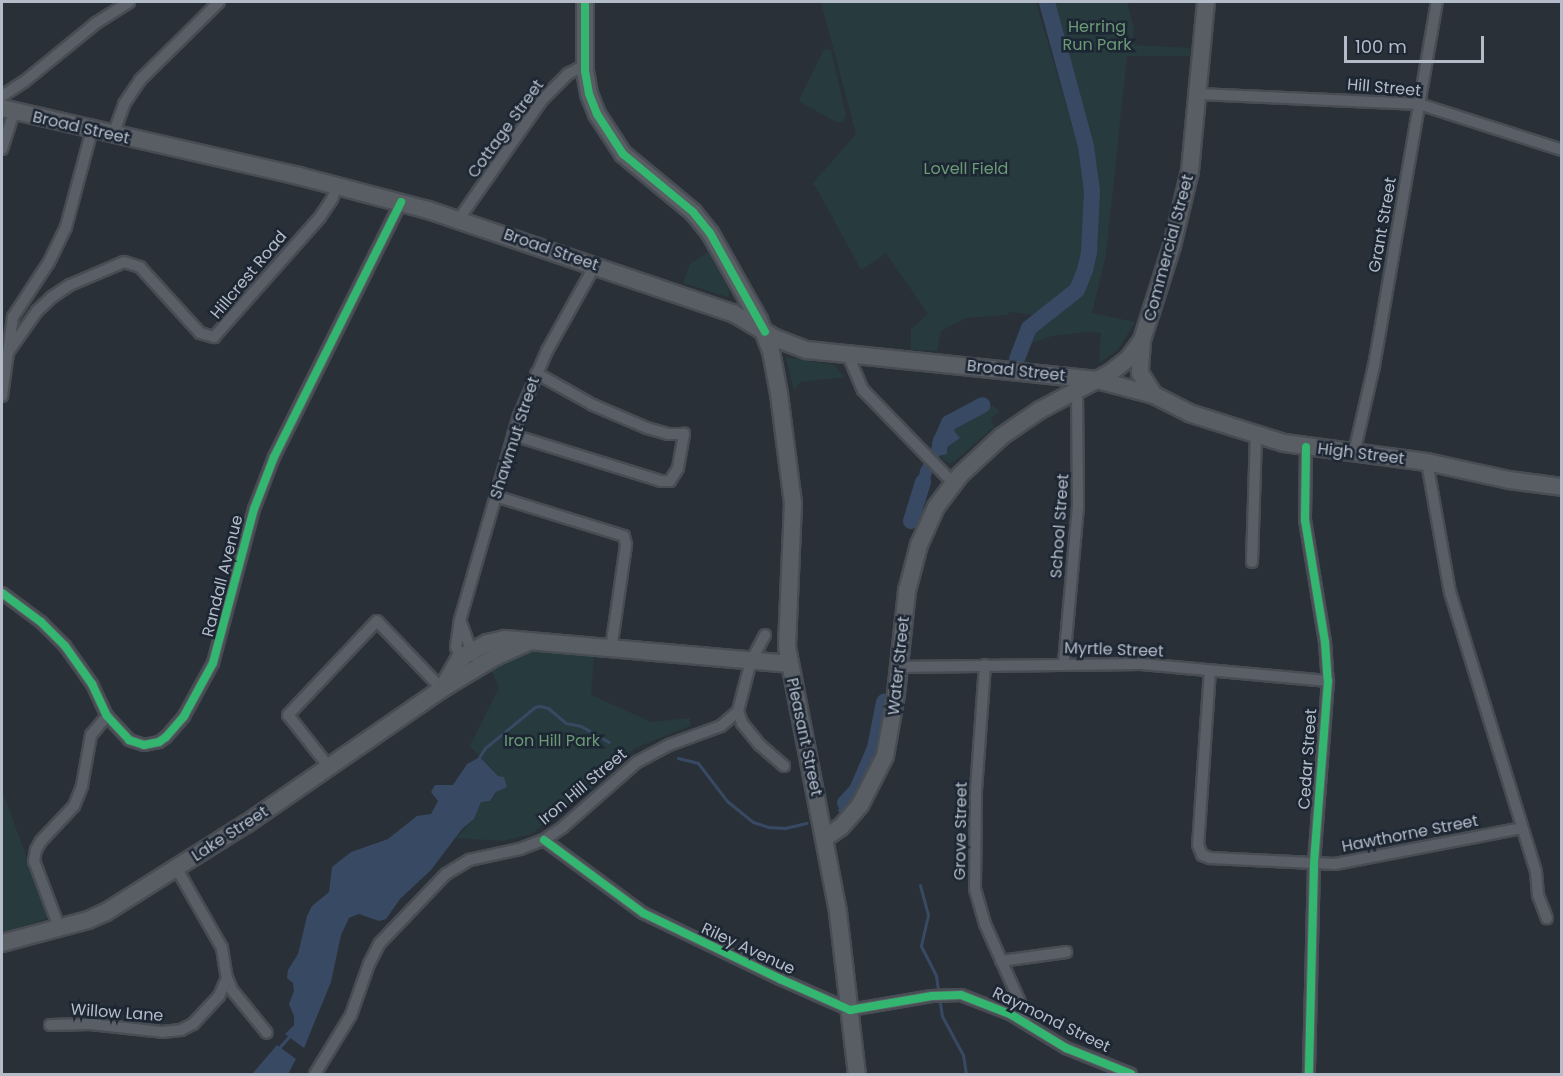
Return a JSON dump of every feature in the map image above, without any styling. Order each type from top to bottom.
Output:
[{"type":"main road","points":[[585,2],[585,65],[592,105],[613,141],[633,164],[693,212],[711,233],[765,332]]},
{"type":"main road","name":"Commercial Street","points":[[948,478],[1020,422],[1121,365],[1142,340],[1180,216],[1191,161],[1206,2]]},
{"type":"main road","name":"Broad Street","points":[[8,110],[337,186],[459,219],[733,313],[798,348],[1097,380]]},
{"type":"main road","name":"Pleasant Street","points":[[765,332],[780,399],[794,522],[786,623],[789,664],[838,913],[857,1074]]},
{"type":"main road","points":[[1142,340],[1140,373],[1154,395]]},
{"type":"main road","name":"High Street","points":[[1097,380],[1154,395],[1189,413],[1256,435],[1306,447],[1427,462],[1509,480],[1562,487]]},
{"type":"main road","name":"Water Street","points":[[825,838],[853,815],[880,769],[889,744],[907,591],[919,545],[948,478]]},
{"type":"main road","points":[[467,654],[496,640],[531,641],[789,664]]},
{"type":"main road","points":[[475,670],[510,649],[531,641]]},
{"type":"main road","name":"Lake Street","points":[[442,689],[467,654]]},
{"type":"main road","name":"Lake Street","points":[[2,943],[98,916],[177,869],[442,689],[475,670]]},
{"type":"street","points":[[2,96],[25,81],[103,18],[129,2]]},
{"type":"street","points":[[113,135],[124,104],[141,80],[219,2]]},
{"type":"street","name":"Grant Street","points":[[1354,453],[1374,366],[1437,2]]},
{"type":"street","name":"Cottage Street","points":[[459,219],[542,100],[568,74],[585,65]]},
{"type":"street","name":"Hill Street","points":[[1198,94],[1419,104],[1562,150]]},
{"type":"street","points":[[2,150],[8,110]]},
{"type":"street","points":[[2,396],[13,317],[49,262],[66,227],[92,130]]},
{"type":"street","name":"Hillcrest Road","points":[[9,351],[37,311],[52,297],[70,285],[124,262],[140,267],[200,333],[214,337],[320,217],[332,199],[337,186]]},
{"type":"street","name":"Randall Avenue","points":[[2,593],[41,622],[65,646],[92,684],[107,716],[129,740],[136,744],[151,745],[175,728],[198,694],[219,647],[254,509],[265,478],[299,404],[401,202]]},
{"type":"street","name":"Shawmut Street","points":[[475,670],[467,654],[460,620],[513,435],[536,373],[595,265]]},
{"type":"street","points":[[848,355],[863,390],[948,478]]},
{"type":"street","points":[[513,435],[634,474],[670,481],[682,456],[684,434],[659,432],[593,405],[536,373]]},
{"type":"street","name":"School Street","points":[[1065,663],[1079,478],[1077,391]]},
{"type":"street","points":[[1252,562],[1256,435]]},
{"type":"street","name":"Cedar Street","points":[[1306,447],[1305,520],[1325,642],[1328,681],[1314,864],[1309,1074]]},
{"type":"street","points":[[1427,462],[1450,592],[1536,872],[1538,895],[1547,918]]},
{"type":"street","points":[[495,496],[624,536],[626,545],[611,649]]},
{"type":"street","points":[[329,767],[288,715],[377,621],[442,689]]},
{"type":"street","points":[[765,635],[751,661],[738,711],[742,723],[760,745],[784,766]]},
{"type":"street","name":"Myrtle Street","points":[[899,667],[1065,663],[1141,664],[1328,681]]},
{"type":"street","name":"Grove Street","points":[[985,665],[976,791],[975,889],[985,924],[1019,1000],[1026,1023]]},
{"type":"street","name":"Hawthorne Street","points":[[1210,670],[1198,844],[1202,855],[1210,858],[1335,864],[1522,828]]},
{"type":"street","name":"Iron Hill Street","points":[[315,1074],[351,1015],[373,955],[387,934],[446,874],[469,860],[520,849],[544,840],[637,762],[669,745],[721,726],[738,711]]},
{"type":"street","points":[[59,927],[34,861],[36,850],[41,841],[74,806],[82,786],[91,735],[107,716]]},
{"type":"street","name":"Iron Hill Street","points":[[544,840],[636,909]]},
{"type":"street","points":[[177,869],[222,948],[227,978],[232,990],[267,1033]]},
{"type":"street","name":"Riley Avenue","points":[[636,909],[770,975],[850,1010]]},
{"type":"street","points":[[1001,961],[1066,952]]},
{"type":"street","name":"Willow Lane","points":[[50,1025],[90,1024],[162,1032],[181,1030],[193,1023],[219,996],[227,978]]},
{"type":"street","name":"Raymond Street","points":[[850,1010],[932,996],[952,994],[970,997],[1026,1023],[1066,1048],[1131,1074]]},
{"type":"green space","name":"Lovell Field","points":[[821,2],[1036,2],[1089,184],[1089,217],[1083,265],[1071,291],[1034,315],[1009,312],[1007,315],[966,318],[941,331],[937,351],[911,350],[911,329],[928,314],[886,253],[861,270],[816,187],[812,184],[856,134]]},
{"type":"green space","name":"Herring Run Park","points":[[1051,2],[1127,2],[1133,26],[1134,45],[1191,48],[1190,56],[1127,56],[1106,255],[1092,313],[1135,322],[1118,350],[1099,363],[1101,333],[1087,332],[1052,336],[1025,345],[1030,332],[1071,297],[1076,302],[1088,269],[1093,238],[1098,171]]},
{"type":"green space","points":[[824,49],[831,50],[846,116],[838,123],[800,102]]},
{"type":"green space","points":[[708,252],[730,292],[728,297],[683,283],[690,264]]},
{"type":"green space","points":[[786,357],[834,365],[844,377],[800,382],[794,391]]},
{"type":"green space","points":[[993,405],[1000,412],[991,418],[994,427],[954,462],[948,463],[939,456],[943,456],[951,426]]},
{"type":"green space","name":"Iron Hill Park","points":[[529,651],[594,654],[591,695],[651,722],[690,718],[690,726],[635,748],[585,795],[569,803],[532,834],[502,841],[456,838],[474,819],[481,802],[490,801],[500,789],[500,777],[470,746],[499,688],[491,669],[509,657]]},
{"type":"green space","points":[[2,790],[48,916],[46,919],[2,933]]},
{"type":"water","points":[[946,422],[960,438],[947,447],[947,454],[939,456],[925,491],[915,503],[920,470],[931,449],[934,436]]},
{"type":"water","points":[[480,757],[498,776],[504,777],[507,787],[496,792],[490,801],[481,802],[474,819],[462,829],[431,870],[400,899],[386,919],[379,921],[359,914],[349,918],[341,935],[331,982],[304,1048],[285,1034],[294,1025],[294,1016],[289,1004],[294,991],[293,983],[287,978],[288,970],[298,954],[307,916],[312,906],[329,892],[332,867],[351,852],[388,839],[417,816],[431,814],[438,801],[431,792],[435,785],[453,785],[467,764]]},
{"type":"water","points":[[277,1045],[296,1059],[288,1074],[252,1074]]},
{"type":"waterway","points":[[1017,359],[1029,328],[1077,290],[1089,252],[1092,191],[1086,146],[1047,2]]},
{"type":"waterway","points":[[940,444],[949,423],[983,405]]},
{"type":"waterway","points":[[911,521],[923,482]]},
{"type":"waterway","points":[[845,803],[857,790],[875,748],[884,702]]},
{"type":"waterway","points":[[478,759],[485,748],[535,707],[540,706],[548,708],[566,723],[581,726],[609,742]]},
{"type":"waterway","points":[[678,758],[698,763],[727,801],[753,822],[768,827],[785,828],[806,823]]},
{"type":"waterway","points":[[839,810],[845,803],[847,806]]},
{"type":"waterway","points":[[920,885],[928,915],[921,946],[936,976],[942,1016],[963,1055],[966,1074]]},
{"type":"waterway","points":[[278,1049],[291,1034]]},
{"type":"cycle path","points":[[585,2],[585,71],[589,94],[597,114],[623,154],[693,212],[710,233],[765,332]]},
{"type":"cycle path","points":[[2,593],[41,622],[65,646],[92,684],[107,716],[129,740],[144,745],[159,742],[166,737],[184,716],[213,663],[254,509],[274,457],[401,202]]},
{"type":"cycle path","points":[[1306,447],[1305,520],[1325,642],[1328,681],[1314,864],[1309,1074]]},
{"type":"cycle path","points":[[544,840],[643,913],[850,1010],[932,996],[961,995],[1010,1014],[1066,1048],[1131,1074]]}]
